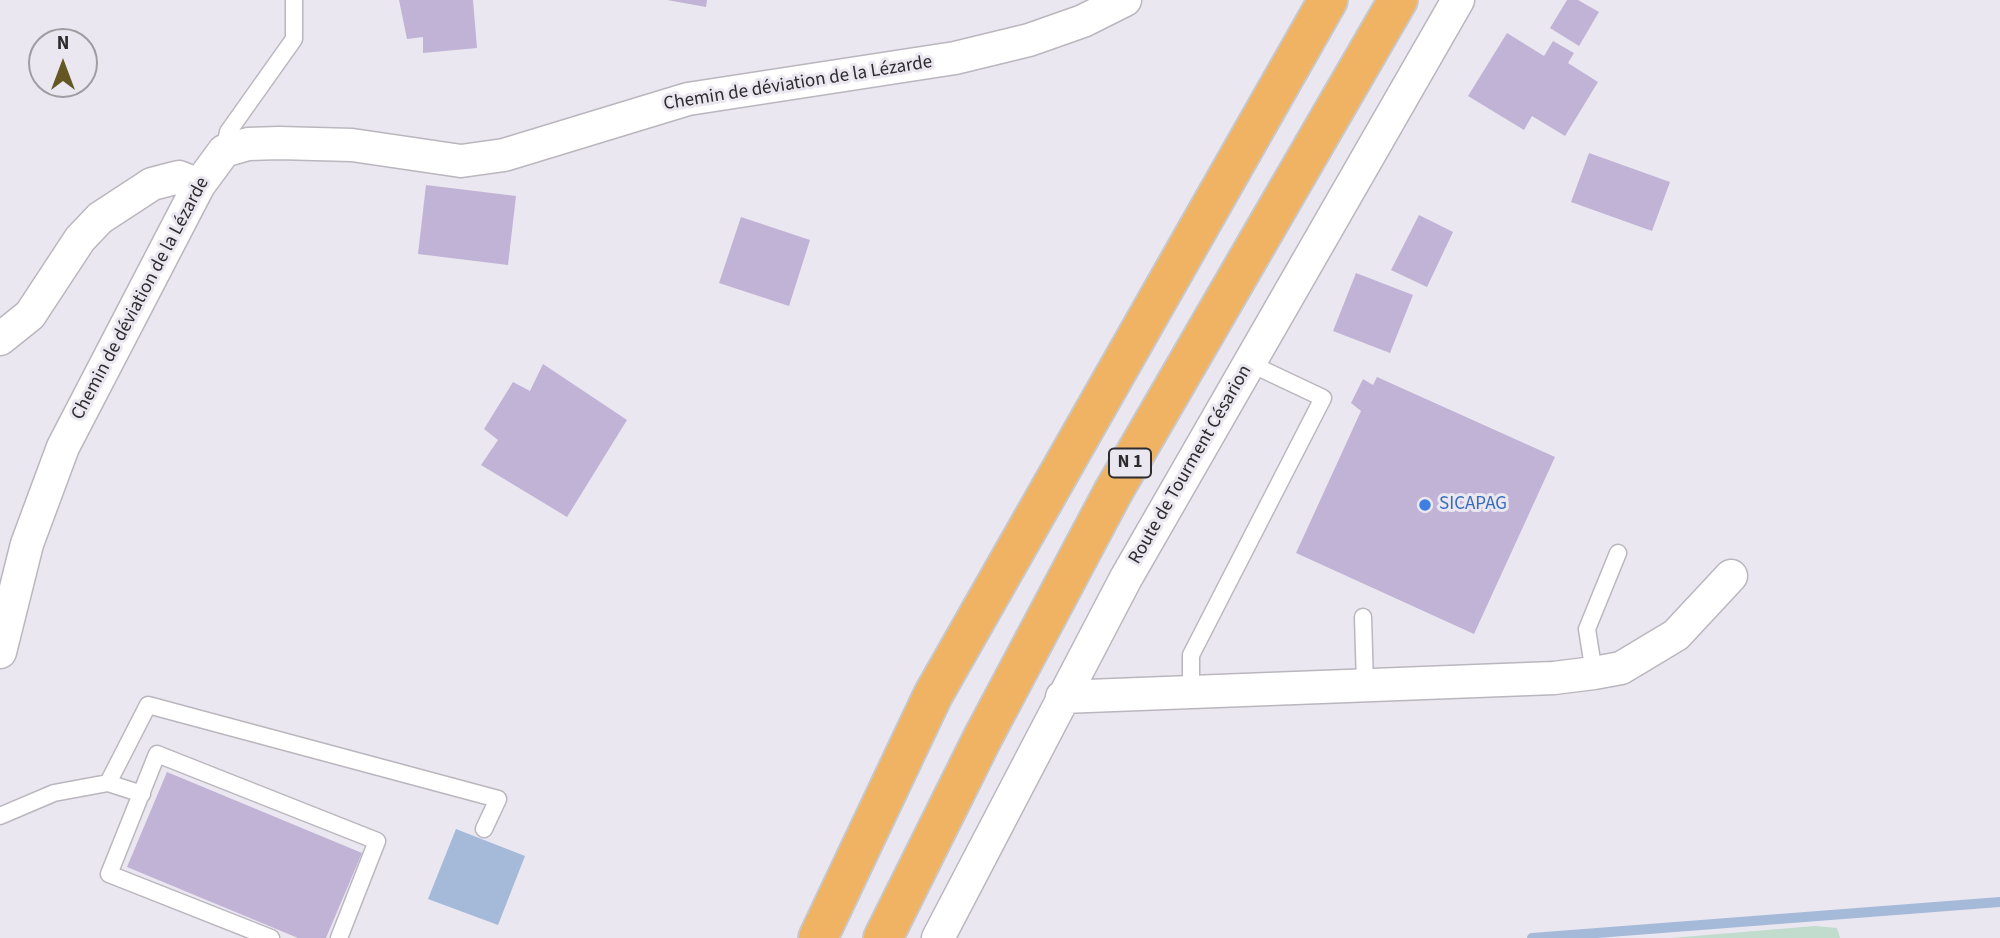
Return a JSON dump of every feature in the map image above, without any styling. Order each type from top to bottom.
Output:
[{"type":"highway","points":[[818,938],[933,695],[1328,0]]},
{"type":"highway","name":"N 1","points":[[883,938],[983,737],[1113,492],[1398,0]]},
{"type":"street","name":"Chemin de déviation de la Lézarde","points":[[0,652],[27,544],[63,447],[199,185],[224,151],[248,144],[279,143],[352,145],[461,161],[505,155],[538,147],[635,113],[688,99],[955,58],[1004,46],[1083,20],[1125,0]]},
{"type":"street","name":"Route de Tourment Césarion","points":[[938,938],[1126,578],[1458,0]]},
{"type":"street","points":[[0,339],[30,315],[80,239],[100,218],[152,184],[179,177],[199,185]]},
{"type":"street","points":[[1062,697],[1554,678],[1594,673],[1621,668],[1676,635],[1731,576]]},
{"type":"lane","points":[[224,151],[228,132],[294,39],[295,0]]},
{"type":"lane","points":[[1191,692],[1191,655],[1323,398],[1250,363]]},
{"type":"lane","points":[[1594,673],[1587,629],[1618,553]]},
{"type":"lane","points":[[1363,617],[1365,684]]},
{"type":"lane","points":[[108,783],[148,705],[498,799],[484,829]]},
{"type":"lane","points":[[271,938],[110,874],[157,754],[377,841],[339,938]]},
{"type":"lane","points":[[0,816],[54,793],[108,783],[142,794]]},
{"type":"green space","points":[[1815,926],[1837,928],[1840,938],[1671,938]]},
{"type":"water","points":[[456,829],[525,856],[498,925],[428,899]]},
{"type":"building","points":[[399,0],[473,0],[477,48],[423,53],[423,37],[407,39]]},
{"type":"building","points":[[667,0],[707,0],[706,7]]},
{"type":"building","points":[[1567,0],[1578,0],[1599,12],[1579,46],[1550,28]]},
{"type":"building","points":[[1507,33],[1544,56],[1553,41],[1574,53],[1568,63],[1598,82],[1565,136],[1532,116],[1524,130],[1468,96]]},
{"type":"building","points":[[1589,153],[1670,182],[1652,231],[1571,202]]},
{"type":"building","points":[[426,185],[516,196],[508,265],[418,254]]},
{"type":"building","points":[[1419,215],[1453,232],[1427,287],[1391,270]]},
{"type":"building","points":[[741,217],[810,240],[789,306],[719,283]]},
{"type":"building","points":[[1356,273],[1413,295],[1390,353],[1333,331]]},
{"type":"building","points":[[543,364],[627,420],[567,517],[481,465],[498,440],[484,429],[513,382],[530,391]]},
{"type":"building","name":"SICAPAG","points":[[1377,377],[1555,457],[1474,634],[1296,553],[1361,411],[1351,403],[1363,379],[1373,385]]},
{"type":"building","points":[[167,772],[362,853],[326,938],[298,938],[127,867]]},
{"type":"waterway","points":[[1532,938],[2000,902]]},
{"type":"place","name":"SICAPAG","points":[[1425,505]]}]
